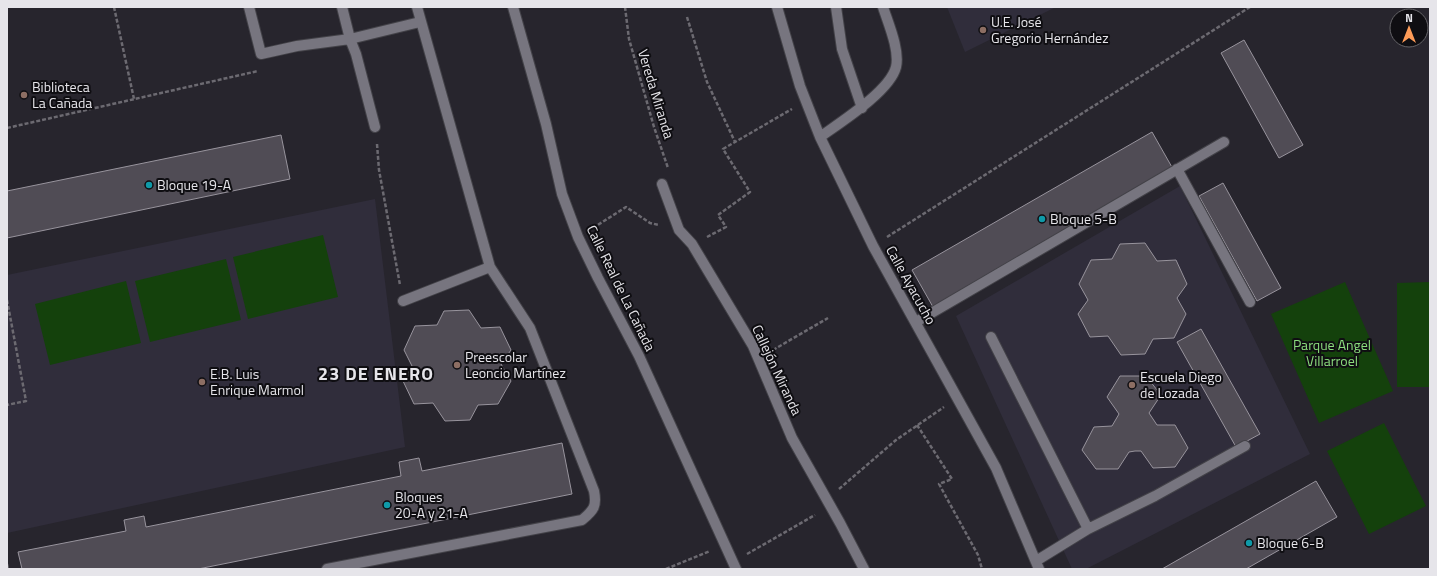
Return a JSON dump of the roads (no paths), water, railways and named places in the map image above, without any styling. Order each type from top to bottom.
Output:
[{"type":"street","points":[[249,7],[261,54],[297,46],[350,39],[420,22]]},
{"type":"street","points":[[342,7],[375,127]]},
{"type":"street","points":[[327,569],[582,520],[592,512],[596,502],[594,491],[530,328],[490,267],[417,7]]},
{"type":"street","name":"Calle Real de La Cañada","points":[[513,7],[546,124],[562,194],[578,237],[639,356],[734,566]]},
{"type":"street","name":"Calle Ayacucho","points":[[777,7],[800,86],[820,137],[873,246],[996,468],[1038,565]]},
{"type":"street","points":[[836,7],[842,49],[862,108]]},
{"type":"street","points":[[820,137],[862,108],[892,77],[897,65],[895,43],[883,7]]},
{"type":"street","points":[[916,322],[1224,142]]},
{"type":"street","points":[[1177,169],[1250,302]]},
{"type":"street","name":"Callejón Miranda","points":[[662,184],[679,230],[692,244],[753,346],[792,438],[864,569]]},
{"type":"street","points":[[403,301],[490,267]]},
{"type":"street","points":[[991,337],[1088,529]]},
{"type":"street","points":[[1038,565],[1088,529],[1155,496],[1245,446]]},
{"type":"place","name":"U.E. José Gregorio Hernández","points":[[983,30]]},
{"type":"place","name":"Biblioteca La Cañada","points":[[24,95]]},
{"type":"place","name":"Bloque 19-A","points":[[149,185]]},
{"type":"place","name":"Bloque 5-B","points":[[1042,219]]},
{"type":"place","name":"Preescolar Leoncio Martínez","points":[[457,365]]},
{"type":"place","name":"E.B. Luis Enrique Marmol","points":[[202,382]]},
{"type":"place","name":"Escuela Diego de Lozada","points":[[1132,385]]},
{"type":"place","name":"Bloques 20-A y 21-A","points":[[387,505]]},
{"type":"place","name":"Bloque 6-B","points":[[1249,543]]},
{"type":"district","name":"23 DE ENERO","points":[[376,374]]},
{"type":"park label","name":"Parque Angel Villarroel","points":[[1332,354]]}]
